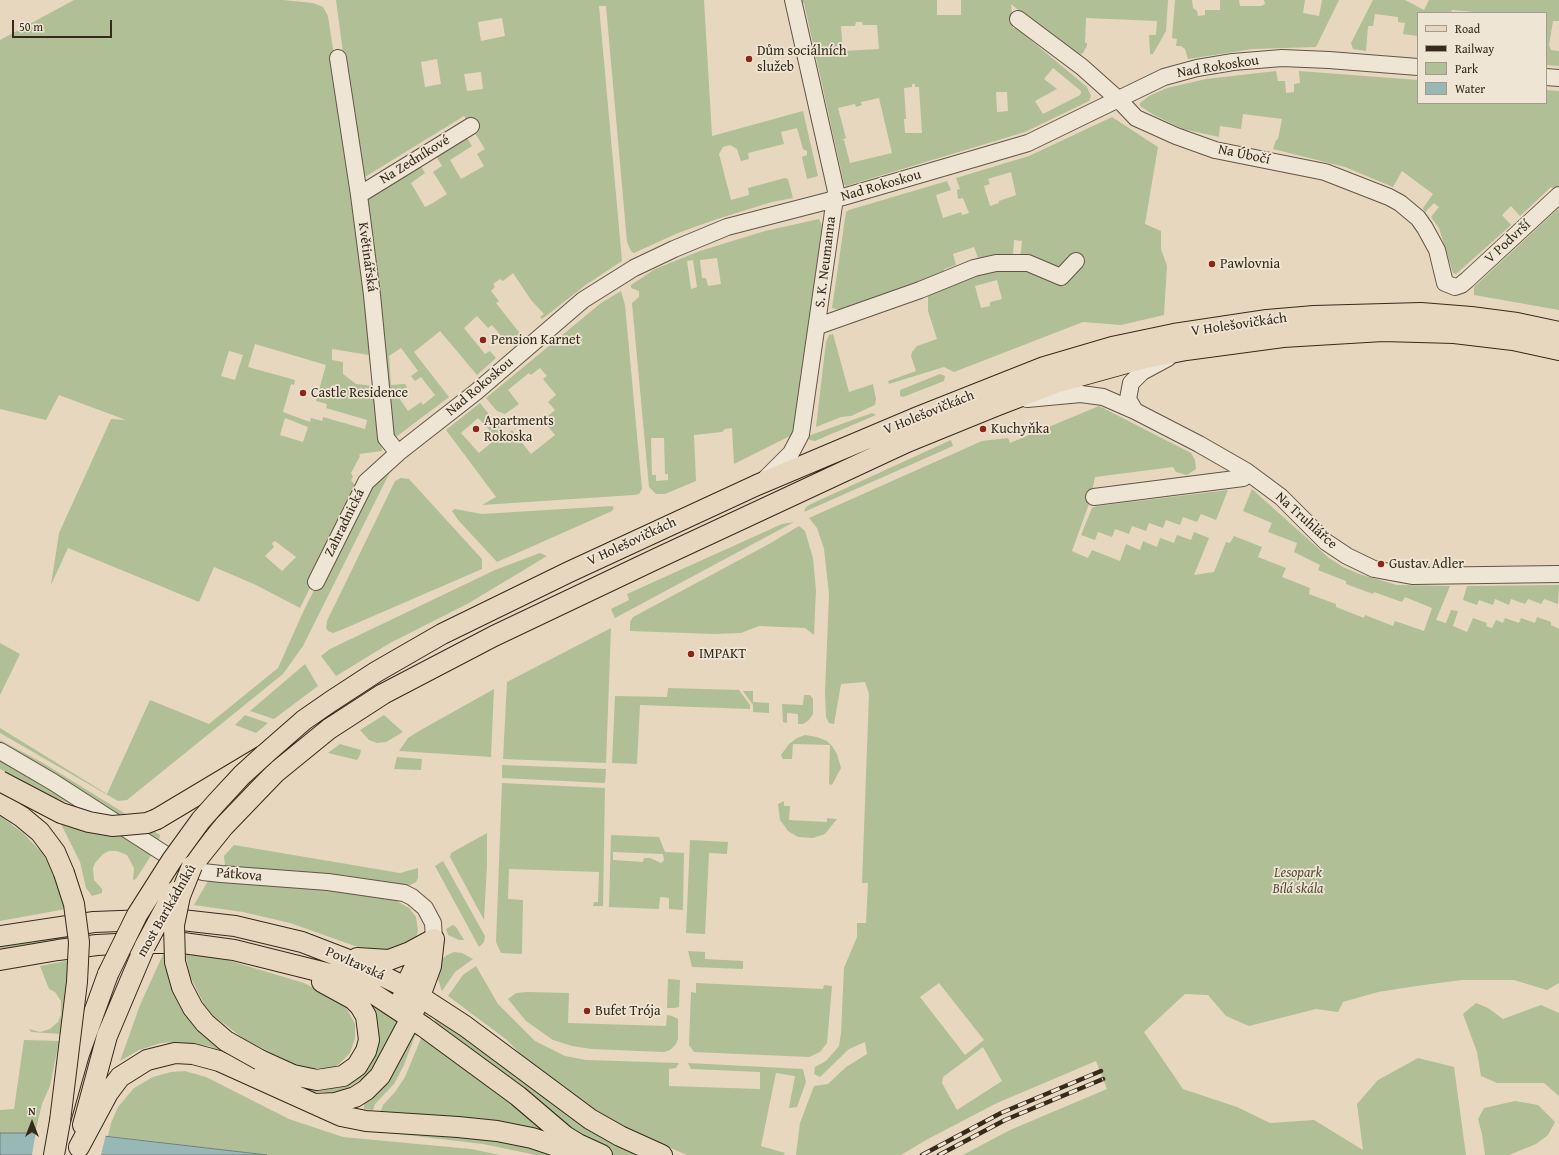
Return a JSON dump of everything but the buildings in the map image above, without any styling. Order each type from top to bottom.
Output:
[{"type":"main road","name":"V Holešovičkách","points":[[346,691],[442,634],[569,572],[756,485],[918,417],[1044,367],[1112,347],[1174,334],[1267,320],[1314,316],[1421,314],[1471,317],[1517,323],[1559,332]]},
{"type":"main road","name":"V Holešovičkách","points":[[383,694],[494,636],[901,445],[1058,382],[1103,369],[1186,350],[1283,337],[1383,331],[1454,333],[1513,340],[1559,350]]},
{"type":"main road","name":"most Barikádníků","points":[[54,1155],[60,1121],[79,1054],[108,974],[137,915],[155,885],[201,820],[242,775],[304,720],[346,691]]},
{"type":"main road","name":"most Barikádníků","points":[[79,1151],[92,1085],[107,1036],[145,946],[172,896],[192,866],[224,826],[275,773],[329,730],[383,694]]},
{"type":"main road","points":[[0,781],[48,807],[76,819],[101,825],[147,823],[166,815],[264,755]]},
{"type":"main road","points":[[0,803],[31,824],[48,842],[55,852],[64,873],[74,904],[78,927],[78,966],[60,1121]]},
{"type":"main road","points":[[192,866],[180,896],[174,925],[175,962],[182,987],[192,1008],[205,1023],[256,1068],[308,1102],[352,1119],[497,1131],[532,1138],[583,1155]]},
{"type":"main road","name":"Povltavská","points":[[0,936],[94,922],[173,919],[252,929],[302,942],[337,955],[412,992],[465,1026],[553,1093],[590,1119],[620,1136],[662,1155]]},
{"type":"main road","points":[[337,955],[389,960],[410,952],[434,939]]},
{"type":"main road","points":[[308,1102],[335,1103],[355,1097],[366,1090],[386,1068],[411,1018],[402,1000],[412,992],[419,958],[434,939]]},
{"type":"main road","name":"Povltavská","points":[[0,960],[97,945],[157,942],[200,945],[234,950],[338,976],[365,988],[411,1018],[518,1096],[565,1136],[602,1155]]},
{"type":"main road","points":[[79,1151],[114,1084],[129,1070],[147,1060],[167,1054],[192,1054],[219,1061],[311,1079],[329,1079],[343,1076],[352,1070],[361,1061],[368,1046],[370,1034],[364,1011],[347,995],[289,964]]},
{"type":"street","name":"S. K. Neumanna","points":[[756,485],[782,463],[796,445],[801,434],[818,326],[836,191],[793,0]]},
{"type":"street","name":"Na Úbočí","points":[[1018,19],[1082,68],[1119,100],[1136,118],[1176,136],[1214,150],[1325,172],[1389,197],[1409,210],[1426,228],[1437,250],[1445,283],[1454,287]]},
{"type":"street","name":"Květinářská","points":[[338,58],[360,195],[372,295],[386,438],[398,452]]},
{"type":"street","name":"Nad Rokoskou","points":[[398,452],[476,392],[583,300],[634,268],[674,248],[728,227],[835,200],[1028,143],[1164,77],[1197,68],[1233,62],[1282,58],[1326,59],[1417,67]]},
{"type":"street","points":[[1547,77],[1559,78]]},
{"type":"street","name":"Na Zedníkové","points":[[360,195],[471,126]]},
{"type":"street","name":"V Podvrší","points":[[1454,287],[1467,280],[1559,195]]},
{"type":"street","points":[[818,326],[920,290],[974,268],[996,262],[1028,263],[1062,277],[1076,261]]},
{"type":"street","points":[[1135,411],[1130,404],[1128,394],[1131,383],[1136,377],[1159,362],[1186,350]]},
{"type":"street","name":"Na Truhlářce","points":[[1010,400],[1081,394],[1103,397],[1135,411],[1246,471],[1281,497],[1326,542],[1347,556],[1374,569],[1412,576],[1559,574]]},
{"type":"street","name":"Zahradnická","points":[[316,582],[366,482],[398,452]]},
{"type":"street","points":[[1094,497],[1243,478],[1246,471]]},
{"type":"street","name":"Pátkova","points":[[0,751],[53,782],[170,858],[186,866],[203,872],[328,882],[404,893],[416,899],[425,908],[433,922],[434,939]]},
{"type":"green space","points":[[74,0],[283,0],[313,3],[323,7],[328,16],[367,274],[382,451],[359,454],[360,456],[351,473],[353,477],[351,480],[355,485],[326,555],[300,608],[256,585],[214,567],[199,602],[68,548],[51,585],[59,533],[111,419],[126,420],[59,395],[46,420],[0,409],[0,40]],"holes":[[[255,344],[326,365],[316,401],[327,404],[326,408],[367,420],[365,429],[323,417],[322,421],[311,418],[310,422],[283,412],[291,384],[294,385],[295,380],[248,367]],[[332,349],[369,355],[373,386],[356,384],[343,374],[343,362],[332,360]],[[229,351],[243,355],[235,380],[221,376]],[[285,418],[308,427],[303,442],[280,435]],[[275,541],[296,557],[282,571],[265,556],[274,547],[272,543]]]},
{"type":"green space","points":[[336,0],[704,0],[712,136],[803,111],[818,176],[807,179],[802,157],[807,155],[807,151],[803,149],[797,128],[781,132],[784,144],[748,153],[749,159],[741,161],[737,149],[730,145],[723,147],[719,154],[731,200],[749,195],[748,188],[785,178],[788,179],[793,198],[772,202],[717,219],[678,233],[634,253],[631,251],[627,242],[606,6],[599,6],[622,261],[587,284],[542,319],[540,317],[544,314],[531,300],[513,273],[503,281],[500,279],[493,284],[495,287],[491,291],[499,301],[496,303],[522,336],[510,346],[492,325],[488,328],[477,316],[464,328],[485,354],[490,351],[496,358],[477,375],[440,331],[414,352],[449,397],[392,440],[363,201],[421,166],[425,173],[411,183],[425,207],[447,194],[433,172],[442,166],[436,156],[467,138],[472,146],[450,160],[461,179],[484,166],[477,154],[485,149],[464,116],[360,180]],"holes":[[[502,18],[505,36],[481,41],[478,22]],[[437,59],[441,84],[425,87],[421,62]],[[481,72],[483,89],[467,91],[464,74]],[[401,348],[418,371],[411,376],[415,381],[421,377],[435,395],[423,405],[421,402],[408,411],[397,395],[407,387],[405,384],[391,385],[389,356]]]},
{"type":"green space","points":[[800,0],[937,0],[937,15],[961,15],[961,0],[1168,0],[1166,31],[1153,54],[1150,54],[1149,35],[1156,35],[1157,21],[1086,18],[1085,43],[1087,43],[1087,46],[1083,53],[1077,57],[1011,4],[1013,28],[1016,28],[1087,87],[1091,96],[1089,101],[1025,132],[846,186],[844,184],[804,3],[801,3]],"holes":[[[856,22],[862,22],[863,25],[877,25],[879,49],[843,51],[841,26],[855,26]],[[1053,68],[1081,91],[1081,93],[1080,95],[1043,114],[1035,101],[1057,89],[1044,79]],[[912,84],[915,84],[915,87],[919,87],[922,133],[905,133],[904,119],[906,119],[904,88],[912,87]],[[996,92],[1007,92],[1008,111],[997,112]],[[879,98],[892,153],[850,163],[844,140],[841,140],[846,138],[838,108],[855,104],[856,107],[862,105],[861,102]]]},
{"type":"green space","points":[[1175,0],[1192,0],[1193,8],[1197,11],[1198,16],[1205,15],[1205,10],[1220,10],[1220,0],[1239,0],[1240,6],[1261,6],[1265,4],[1264,0],[1305,0],[1303,13],[1319,16],[1322,0],[1339,0],[1316,47],[1253,49],[1188,59],[1185,49],[1181,46],[1176,46],[1177,39],[1172,38]]},
{"type":"green space","points":[[1373,0],[1405,0],[1424,10],[1429,0],[1559,0],[1559,21],[1553,21],[1549,45],[1551,50],[1559,51],[1559,66],[1547,65],[1547,12],[1475,12],[1452,10],[1451,12],[1417,12],[1417,36],[1403,34],[1405,23],[1398,22],[1398,17],[1375,14],[1373,26],[1368,26],[1366,51],[1353,49],[1351,43]]},
{"type":"green space","points":[[1276,71],[1278,81],[1285,81],[1286,93],[1294,92],[1294,84],[1300,83],[1299,71],[1417,80],[1417,104],[1547,104],[1547,90],[1559,91],[1559,190],[1556,192],[1551,187],[1520,216],[1511,206],[1502,215],[1511,225],[1456,274],[1453,273],[1439,228],[1431,217],[1439,207],[1434,203],[1425,212],[1423,208],[1433,194],[1402,171],[1393,187],[1345,167],[1273,149],[1276,140],[1278,139],[1282,119],[1243,114],[1241,129],[1220,126],[1219,137],[1183,129],[1154,115],[1140,106],[1140,103],[1149,96],[1167,88],[1206,79]]},
{"type":"green space","points":[[1112,117],[1158,147],[1145,224],[1161,231],[1161,249],[1167,266],[1164,315],[1121,325],[1083,322],[954,372],[944,367],[889,384],[888,381],[916,371],[911,356],[912,352],[917,346],[937,339],[928,311],[928,296],[931,292],[983,273],[1019,270],[1022,241],[1014,240],[1013,254],[993,255],[978,258],[974,247],[953,254],[956,265],[944,269],[945,272],[903,291],[843,311],[832,308],[846,212],[947,181],[951,190],[936,195],[943,218],[961,212],[962,215],[969,213],[963,198],[958,199],[957,190],[960,189],[956,178],[1029,156]],"holes":[[[1011,172],[1016,195],[990,206],[984,186],[990,184],[988,179]],[[997,280],[1002,299],[990,302],[990,306],[981,308],[975,286]]]},
{"type":"green space","points":[[1559,208],[1559,310],[1474,295],[1474,287]]},
{"type":"green space","points":[[819,219],[822,225],[794,434],[734,464],[732,428],[725,429],[722,432],[694,435],[696,481],[665,494],[656,494],[649,487],[632,303],[639,297],[639,291],[631,288],[631,285],[655,269],[700,251],[765,231]],"holes":[[[717,258],[721,284],[708,286],[706,278],[702,278],[700,260]],[[693,260],[697,287],[691,289],[687,261]],[[651,438],[664,438],[665,474],[668,474],[668,480],[656,481],[656,475],[652,475]]]},
{"type":"green space","points":[[621,291],[625,305],[642,489],[639,494],[634,495],[482,505],[496,497],[446,430],[480,403],[506,435],[512,430],[531,454],[555,435],[543,420],[555,410],[548,402],[556,395],[543,379],[547,376],[540,368],[531,375],[529,373],[508,390],[519,404],[505,414],[497,411],[486,398],[601,303]],"holes":[[[478,418],[497,438],[479,453],[461,433]]]},
{"type":"green space","points":[[833,334],[849,392],[873,384],[876,399],[875,405],[851,416],[841,417],[816,427],[826,342],[829,335]]},
{"type":"green space","points":[[940,374],[945,376],[944,381],[903,397],[900,396],[900,390]]},
{"type":"green space","name":"Lesopark Bílá skála","points":[[1099,406],[1191,453],[1195,460],[1196,469],[1187,475],[1176,472],[1173,467],[1095,477],[1090,501],[1072,551],[1088,558],[1092,550],[1120,561],[1126,544],[1140,550],[1143,541],[1157,547],[1160,538],[1174,543],[1177,535],[1191,540],[1194,532],[1209,538],[1194,575],[1214,572],[1226,542],[1230,543],[1234,536],[1262,547],[1258,557],[1286,568],[1282,577],[1310,588],[1309,594],[1336,604],[1336,607],[1364,618],[1365,615],[1393,626],[1395,621],[1424,631],[1432,608],[1405,597],[1402,602],[1374,592],[1373,594],[1346,584],[1346,581],[1318,570],[1320,565],[1294,552],[1297,543],[1268,532],[1272,523],[1243,511],[1252,489],[1329,558],[1343,567],[1359,574],[1397,585],[1450,586],[1436,620],[1446,623],[1451,610],[1458,611],[1453,626],[1467,632],[1473,618],[1487,623],[1486,626],[1492,628],[1496,620],[1503,623],[1505,618],[1519,623],[1521,618],[1535,623],[1537,617],[1551,622],[1551,625],[1559,629],[1559,983],[1547,990],[1514,980],[1462,980],[1423,985],[1378,992],[1343,1002],[1338,1012],[1316,1009],[1249,1026],[1226,1016],[1208,995],[1185,994],[1144,1032],[1183,1089],[1237,1107],[1270,1123],[1314,1120],[1363,1150],[1357,1104],[1378,1080],[1418,1058],[1454,1067],[1466,1155],[963,1155],[1010,1130],[1107,1089],[1096,1061],[997,1103],[926,1140],[901,1155],[796,1155],[800,1123],[814,1086],[828,1084],[846,1067],[867,1054],[865,1042],[849,1049],[820,1077],[814,1074],[815,1067],[826,1061],[839,1046],[844,968],[857,937],[857,923],[866,923],[868,883],[862,883],[869,694],[865,682],[841,684],[834,724],[829,723],[826,717],[825,693],[829,594],[824,549],[817,528],[809,518],[982,441],[1008,438],[1010,443]],"holes":[[[939,983],[984,1040],[965,1055],[920,997]],[[983,1047],[1002,1081],[957,1110],[942,1083],[943,1077]]]},
{"type":"green space","points":[[872,413],[876,415],[815,441],[810,440],[808,436]]},
{"type":"green space","points":[[951,440],[953,446],[804,512],[806,507],[811,504]]},
{"type":"green space","points":[[394,464],[303,646],[283,674],[127,800],[118,801],[0,733],[0,728],[107,794],[150,700],[209,724],[278,668],[304,610],[359,501]]},
{"type":"green space","points":[[401,478],[409,479],[482,559],[482,569],[341,630],[333,633],[328,631],[326,628],[327,621],[395,481]]},
{"type":"green space","points":[[1228,490],[1216,520],[1201,514],[1197,522],[1183,517],[1180,525],[1166,520],[1163,528],[1149,523],[1146,531],[1132,526],[1129,534],[1115,529],[1112,537],[1098,532],[1095,540],[1081,535],[1092,508],[1097,506]]},
{"type":"green space","points":[[612,506],[614,508],[612,511],[497,562],[459,521],[452,511],[455,509],[482,514]]},
{"type":"green space","points":[[794,522],[615,618],[611,609],[629,600],[627,594],[782,524]]},
{"type":"green space","points":[[799,526],[805,531],[813,558],[816,590],[814,635],[805,628],[759,626],[741,633],[714,634],[630,631],[630,622],[633,617],[769,544]]},
{"type":"green space","points":[[540,553],[547,556],[469,603],[390,643],[336,676],[321,656],[330,649],[495,570]]},
{"type":"green space","points":[[1559,585],[1558,604],[1544,599],[1541,604],[1528,599],[1525,604],[1511,599],[1509,605],[1495,599],[1493,605],[1479,600],[1477,605],[1463,600],[1467,586]]},
{"type":"green space","points":[[611,628],[606,763],[503,759],[507,682]]},
{"type":"green space","points":[[0,643],[20,654],[0,695]]},
{"type":"green space","points":[[305,664],[318,686],[274,719],[250,711]]},
{"type":"green space","points":[[668,688],[739,690],[750,705],[750,709],[640,705],[637,764],[612,763],[615,696],[667,697]]},
{"type":"green space","points":[[494,689],[491,757],[399,751],[408,738]]},
{"type":"green space","points":[[743,691],[753,691],[753,702],[769,703],[769,713],[753,712],[753,705]]},
{"type":"green space","points":[[804,695],[810,695],[813,699],[813,714],[809,720],[803,724],[798,724],[798,714],[787,713],[787,723],[783,722],[782,704],[803,705]]},
{"type":"green space","points":[[245,715],[268,723],[256,733],[235,725]]},
{"type":"green space","points":[[384,715],[403,732],[386,742],[377,743],[369,740],[360,730]]},
{"type":"green space","points":[[805,735],[817,737],[827,741],[837,754],[841,768],[832,785],[829,784],[830,745],[793,744],[792,759],[783,759],[781,755],[789,744],[797,738]]},
{"type":"green space","points":[[0,740],[43,763],[160,835],[159,840],[45,768],[0,743]]},
{"type":"green space","points":[[340,744],[361,750],[357,760],[328,753]]},
{"type":"green space","points":[[397,757],[422,759],[421,770],[394,769]]},
{"type":"green space","points":[[0,760],[77,806],[53,797],[0,769]]},
{"type":"green space","points":[[502,765],[606,769],[605,783],[502,778]]},
{"type":"green space","points":[[502,783],[605,788],[603,906],[593,906],[594,902],[598,902],[599,872],[509,869],[508,899],[523,900],[522,954],[501,953],[496,942]]},
{"type":"green space","points":[[784,801],[784,806],[790,806],[789,820],[827,822],[827,818],[837,819],[825,834],[813,838],[798,837],[788,831],[780,820],[778,804]]},
{"type":"green space","points":[[0,816],[23,833],[42,853],[57,877],[66,909],[0,921]]},
{"type":"green space","points":[[60,822],[122,834],[152,854],[136,879],[133,880],[134,868],[127,855],[117,851],[109,851],[103,854],[95,863],[93,868],[94,880],[102,889],[102,893],[92,896],[86,888],[80,862]]},
{"type":"green space","points":[[487,833],[484,920],[450,857],[451,853]]},
{"type":"green space","points":[[611,835],[659,837],[665,852],[684,853],[683,910],[669,909],[669,898],[660,897],[659,909],[609,907]],"holes":[[[613,852],[663,854],[664,860],[661,863],[650,858],[644,858],[643,862],[613,860]]]},
{"type":"green space","points":[[690,840],[728,842],[727,854],[709,853],[705,934],[686,933]]},
{"type":"green space","points":[[234,845],[400,873],[418,868],[418,878],[416,882],[408,886],[350,876],[225,866],[224,856]]},
{"type":"green space","points":[[443,861],[485,936],[484,942],[479,947],[435,866]]},
{"type":"green space","points":[[209,879],[326,887],[393,899],[409,908],[416,917],[418,931],[416,937],[406,949],[372,952],[290,923],[243,912],[194,905]]},
{"type":"green space","points":[[453,925],[456,927],[464,940],[459,940],[448,935],[446,929]]},
{"type":"green space","points":[[69,931],[70,940],[0,952],[0,944]]},
{"type":"green space","points":[[165,950],[239,1058],[209,1046],[174,1042],[161,1043],[139,1050],[120,1061],[140,1005]]},
{"type":"green space","points":[[185,951],[217,957],[304,983],[340,1002],[347,1009],[355,1024],[355,1038],[350,1053],[338,1065],[330,1068],[306,1068],[293,1064],[244,1039],[214,1016],[204,1004],[190,976]]},
{"type":"green space","points":[[688,951],[705,952],[705,959],[743,961],[743,969],[692,967]]},
{"type":"green space","points":[[454,952],[462,953],[473,959],[455,972],[442,991],[438,979],[437,968],[440,961],[447,955]]},
{"type":"green space","points":[[71,960],[61,1034],[31,1032],[29,1029],[40,1032],[50,1029],[58,1022],[61,1015],[61,1001],[55,992],[49,989],[40,966]]},
{"type":"green space","points":[[476,966],[498,1004],[535,1041],[565,1056],[586,1060],[679,1063],[676,1068],[669,1069],[669,1086],[760,1089],[760,1072],[691,1069],[688,1063],[803,1069],[806,1082],[797,1107],[789,1108],[795,1076],[776,1073],[761,1146],[785,1153],[784,1155],[687,1155],[628,1130],[607,1119],[536,1070],[507,1040],[448,996],[463,975]]},
{"type":"green space","points":[[668,979],[680,980],[679,1007],[667,1008]]},
{"type":"green space","points":[[696,983],[823,989],[824,985],[832,986],[827,1043],[820,1052],[809,1057],[694,1052],[689,1045],[691,992],[696,993]]},
{"type":"green space","points":[[516,993],[569,993],[568,1023],[666,1026],[667,1015],[672,1016],[678,1019],[678,1039],[676,1044],[670,1050],[664,1052],[591,1049],[572,1046],[553,1040],[526,1021],[508,999]]},
{"type":"green space","points":[[1476,1003],[1488,1008],[1503,1019],[1541,1005],[1559,1013],[1559,1096],[1544,1083],[1497,1083],[1481,1076],[1477,1052],[1463,1014]]},
{"type":"green space","points":[[372,1006],[397,1021],[397,1023],[377,1064],[365,1077],[347,1088],[334,1092],[310,1092],[292,1082],[367,1068],[374,1056],[379,1042],[378,1024]]},
{"type":"green space","points":[[438,1016],[640,1155],[614,1155],[587,1144],[543,1104],[433,1023]]},
{"type":"green space","points":[[416,1033],[404,1065],[394,1084],[375,1104],[373,1110],[364,1109],[364,1104],[377,1094],[387,1083],[395,1070],[409,1036]]},
{"type":"green space","points":[[422,1036],[520,1108],[541,1129],[486,1119],[381,1111],[383,1105],[395,1092],[405,1077]]},
{"type":"green space","points":[[24,1040],[59,1041],[50,1086],[42,1104],[35,1133],[0,1133],[0,1110],[14,1109]]},
{"type":"green space","points":[[185,1071],[206,1077],[289,1119],[343,1137],[471,1149],[500,1155],[267,1155],[108,1136],[111,1123],[118,1107],[134,1088],[153,1077],[171,1072]]},
{"type":"green space","points":[[1515,1101],[1538,1105],[1555,1122],[1548,1135],[1536,1144],[1509,1155],[1485,1155],[1478,1119],[1484,1108]]},
{"type":"green space","points":[[386,1131],[449,1132],[568,1155],[536,1155],[483,1144],[390,1133]]},
{"type":"water","points":[[0,1133],[78,1133],[267,1155],[0,1155]]},
{"type":"pier","points":[[36,1131],[78,1131],[106,1134],[101,1155],[32,1155]]},
{"type":"railway","points":[[922,1155],[1001,1113],[1101,1071]]},
{"type":"railway","points":[[939,1155],[1005,1120],[1103,1079]]},
{"type":"place","name":"Dům sociálních služeb","points":[[749,59]]},
{"type":"place","name":"Pawlovnia","points":[[1212,264]]},
{"type":"place","name":"Pension Karnet","points":[[483,340]]},
{"type":"place","name":"Castle Residence","points":[[303,393]]},
{"type":"place","name":"Apartments Rokoska","points":[[476,429]]},
{"type":"place","name":"Kuchyňka","points":[[983,429]]},
{"type":"place","name":"Gustav Adler","points":[[1381,564]]},
{"type":"place","name":"IMPAKT","points":[[691,654]]},
{"type":"place","name":"Bufet Trója","points":[[587,1011]]}]
